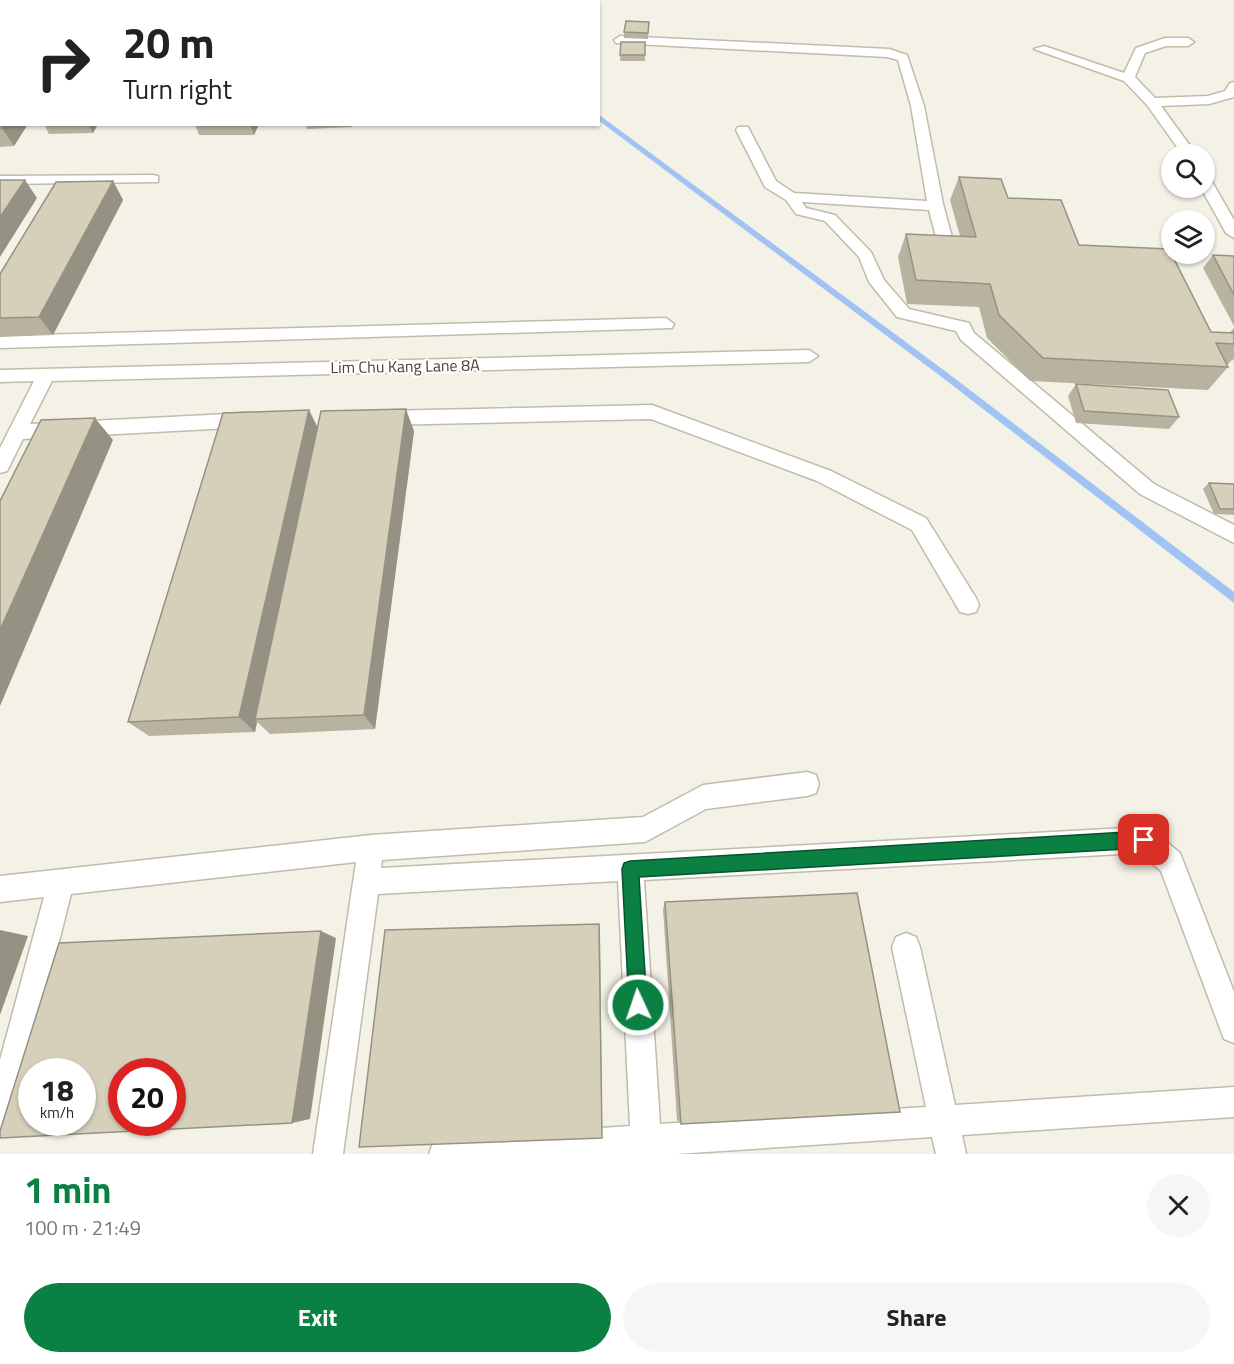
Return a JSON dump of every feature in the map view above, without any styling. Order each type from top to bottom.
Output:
[{"type":"lane","points":[[620,40],[888,53],[903,58],[916,96],[934,206],[948,252]]},
{"type":"lane","points":[[1128,78],[1140,51],[1165,42],[1188,42]]},
{"type":"lane","points":[[1040,49],[1128,78],[1152,102],[1182,144]]},
{"type":"lane","points":[[1152,102],[1209,100],[1230,94],[1234,86]]},
{"type":"lane","points":[[743,130],[770,184],[791,197],[801,211],[830,218],[866,255],[877,282],[903,313],[963,327],[967,336],[1147,489],[1234,535]]},
{"type":"lane","points":[[0,180],[153,178]]},
{"type":"lane","points":[[791,197],[934,206]]},
{"type":"lane","points":[[1214,198],[1234,233]]},
{"type":"lane","points":[[0,342],[666,324]]},
{"type":"lane","name":"Lim Chu Kang Lane 8A","points":[[0,376],[809,356]]},
{"type":"lane","points":[[0,466],[47,374]]},
{"type":"lane","points":[[358,418],[652,411],[824,477],[919,524],[968,604]]},
{"type":"lane","points":[[18,432],[266,420]]},
{"type":"lane","points":[[0,889],[371,848],[645,829],[703,797],[807,784]]},
{"type":"lane","points":[[366,882],[1144,840],[1170,862],[1234,1029]]},
{"type":"lane","points":[[328,1154],[371,848]]},
{"type":"lane","points":[[630,869],[646,1141]]},
{"type":"lane","points":[[0,1116],[61,882]]},
{"type":"lane","points":[[906,947],[951,1154]]},
{"type":"lane","points":[[444,1154],[1234,1102]]},
{"type":"building","points":[[626,21],[649,22],[648,33],[624,32]]},
{"type":"building","points":[[621,42],[645,42],[645,55],[620,55]]},
{"type":"building","points":[[959,177],[1001,179],[1008,198],[1061,200],[1079,245],[1161,249],[1161,264],[1177,264],[1211,332],[1234,333],[1234,344],[1216,343],[1228,367],[1043,358],[999,315],[990,284],[916,280],[906,234],[976,237]]},
{"type":"building","points":[[0,180],[25,180],[0,217]]},
{"type":"building","points":[[113,181],[39,317],[0,318],[0,274],[56,182]]},
{"type":"building","points":[[1215,255],[1234,256],[1234,295],[1215,259]]},
{"type":"building","points":[[1076,384],[1168,390],[1179,417],[1084,411]]},
{"type":"building","points":[[406,409],[364,715],[255,719],[321,411]]},
{"type":"building","points":[[309,410],[239,717],[128,722],[223,413]]},
{"type":"building","points":[[95,418],[0,630],[0,501],[41,420]]},
{"type":"building","points":[[1209,483],[1234,484],[1234,509],[1220,509]]},
{"type":"building","points":[[857,893],[900,1112],[681,1124],[665,902]]},
{"type":"building","points":[[599,924],[602,1138],[359,1147],[385,930]]},
{"type":"building","points":[[321,931],[292,1123],[186,1128],[186,1058],[108,1058],[108,1132],[96,1133],[96,1058],[23,1058],[59,943]]},
{"type":"building","points":[[18,1074],[18,1136],[39,1136],[0,1138],[0,1131]]},
{"type":"waterway","points":[[600,117],[946,376],[1234,598]]},
{"type":"route","points":[[638,1005],[630,869],[1144,840]]}]
